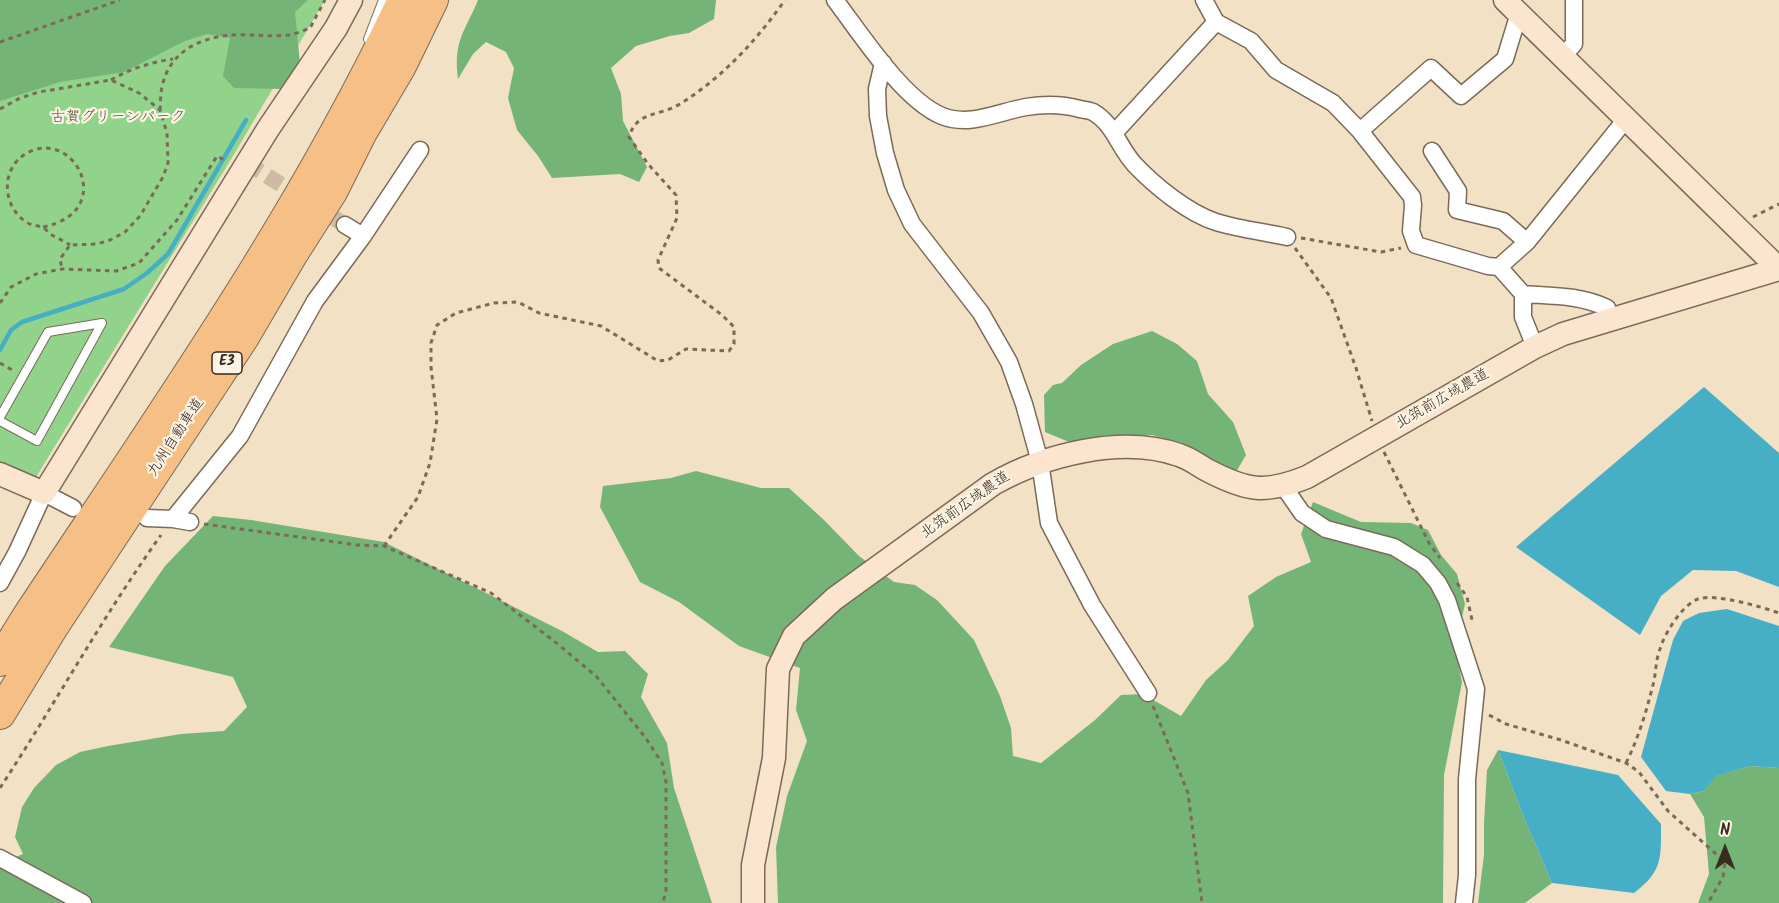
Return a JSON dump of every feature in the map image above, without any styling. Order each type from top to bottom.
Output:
[{"type":"highway","name":"九州自動車道","points":[[0,661],[242,288],[335,132],[403,0]]},
{"type":"highway","name":"九州自動車道","points":[[0,714],[53,627],[244,338],[332,192],[362,132],[436,5]]},
{"type":"street","points":[[0,583],[44,493],[268,129],[336,28],[351,0]]},
{"type":"street","points":[[835,0],[903,88],[940,116],[967,120],[1025,107],[1064,104],[1093,112],[1114,132],[1135,165],[1190,210],[1216,222],[1287,237]]},
{"type":"street","points":[[1204,0],[1216,22],[1251,41],[1276,70],[1333,103],[1360,131],[1412,197],[1411,231],[1416,245],[1488,266],[1499,267],[1522,294],[1523,317],[1535,347]]},
{"type":"street","points":[[1563,56],[1574,44],[1575,0]]},
{"type":"street","points":[[1360,131],[1431,68],[1461,96],[1505,59],[1512,6]]},
{"type":"street","points":[[1512,6],[1779,269]]},
{"type":"street","points":[[1114,132],[1216,22]]},
{"type":"street","points":[[883,63],[877,89],[878,116],[885,153],[896,190],[912,224],[981,313],[1009,362],[1024,404],[1040,462],[1049,523],[1092,605],[1148,693]]},
{"type":"street","points":[[1499,267],[1527,242],[1626,119]]},
{"type":"street","points":[[173,519],[240,436],[315,301],[363,236],[420,150]]},
{"type":"street","points":[[1432,151],[1458,191],[1457,210],[1503,222],[1527,242]]},
{"type":"street","points":[[345,225],[363,236]]},
{"type":"street","name":"北筑前広域農道","points":[[753,903],[753,865],[774,758],[778,669],[794,636],[834,599],[993,484],[1040,462],[1082,451],[1119,447],[1157,450],[1180,455],[1244,487],[1269,489],[1284,487],[1307,477],[1535,347],[1563,334],[1779,269]]},
{"type":"street","points":[[1522,294],[1573,297],[1594,302],[1606,308],[1611,319]]},
{"type":"street","points":[[0,474],[73,508]]},
{"type":"street","points":[[1284,487],[1302,513],[1326,529],[1394,547],[1422,565],[1438,583],[1447,600],[1476,689],[1467,779],[1467,874],[1464,903]]},
{"type":"street","points":[[147,518],[190,522]]},
{"type":"street","points":[[0,858],[83,903]]},
{"type":"lane","points":[[366,44],[383,0]]},
{"type":"lane","points":[[335,132],[354,77]]},
{"type":"lane","points":[[102,322],[37,441],[0,419],[48,332],[102,322]]},
{"type":"path","points":[[0,42],[120,0]]},
{"type":"path","points":[[0,109],[20,98],[39,92],[111,80],[124,72],[158,61],[173,59],[210,38],[232,35],[289,35],[310,28],[325,0]]},
{"type":"path","points":[[384,546],[418,496],[430,464],[437,419],[431,367],[431,343],[437,325],[456,313],[494,303],[518,302],[539,313],[602,326],[658,361],[668,360],[686,349],[729,351],[734,344],[734,327],[722,315],[659,268],[658,260],[677,218],[676,195],[629,138],[632,126],[638,120],[678,105],[720,75],[762,32],[785,0]]},
{"type":"path","points":[[43,227],[70,245],[97,244],[125,232],[140,216],[163,177],[168,163],[167,133],[160,110],[162,87],[173,59]]},
{"type":"path","points":[[111,80],[139,93],[160,110]]},
{"type":"path","points":[[48,149],[69,157],[82,174],[84,185],[83,196],[72,215],[63,222],[43,227],[25,222],[10,203],[7,190],[11,168],[18,160],[27,153],[48,149]]},
{"type":"path","points":[[0,303],[10,287],[36,274],[62,269],[116,271],[139,264],[177,220],[217,156]]},
{"type":"path","points":[[0,190],[7,190]]},
{"type":"path","points":[[1736,226],[1779,204]]},
{"type":"path","points":[[1287,237],[1381,252],[1416,245]]},
{"type":"path","points":[[1287,237],[1332,298],[1378,436]]},
{"type":"path","points":[[62,269],[60,259],[70,245]]},
{"type":"path","points":[[0,788],[33,738],[123,588],[173,519]]},
{"type":"path","points":[[190,522],[357,545],[384,546],[491,593],[596,676],[638,729],[662,764],[666,782],[666,890],[663,903]]},
{"type":"path","points":[[1626,763],[1635,744],[1654,681],[1660,648],[1681,611],[1698,599],[1720,599],[1779,613]]},
{"type":"path","points":[[1148,693],[1188,793],[1202,903]]},
{"type":"path","points":[[1475,702],[1487,714],[1506,724],[1626,763],[1639,772],[1668,811],[1725,862],[1723,877],[1708,903]]},
{"type":"green space","name":"古賀グリーンパーク","points":[[0,0],[325,0],[230,161],[33,482],[0,466]]},
{"type":"green space","points":[[0,0],[308,0],[295,12],[300,64],[283,89],[234,88],[223,76],[230,38],[207,34],[185,41],[124,72],[60,82],[0,101]]},
{"type":"green space","points":[[478,0],[716,0],[714,19],[689,33],[636,46],[611,68],[621,94],[623,121],[647,167],[639,182],[620,174],[552,178],[517,130],[508,98],[514,68],[506,52],[486,42],[473,54],[458,79],[457,55],[461,37]]},
{"type":"green space","points":[[1152,331],[1177,344],[1197,361],[1208,394],[1233,422],[1246,455],[1236,472],[1185,444],[1152,435],[1116,436],[1069,442],[1045,432],[1044,395],[1053,385],[1062,383],[1081,365],[1113,344]]},
{"type":"green space","points":[[696,471],[761,488],[789,488],[859,556],[894,582],[915,585],[937,600],[974,640],[1000,696],[1011,728],[1013,756],[1041,763],[1095,720],[1121,695],[1143,694],[1181,716],[1206,680],[1228,660],[1254,626],[1248,596],[1276,577],[1311,562],[1301,534],[1313,502],[1361,522],[1411,523],[1428,530],[1441,555],[1457,574],[1465,604],[1455,647],[1462,682],[1444,775],[1443,903],[778,903],[776,847],[787,796],[807,741],[796,710],[800,668],[739,646],[679,602],[640,582],[600,507],[603,486],[671,478]]},
{"type":"green space","points":[[213,516],[384,542],[562,631],[598,652],[625,651],[648,674],[641,697],[667,743],[674,788],[712,903],[0,903],[0,864],[23,854],[15,837],[22,807],[34,788],[56,765],[80,752],[108,746],[181,734],[224,731],[247,707],[233,677],[109,647],[165,566]]},
{"type":"green space","points":[[1498,750],[1552,883],[1525,903],[1478,903],[1484,855],[1487,770]]},
{"type":"green space","points":[[1750,766],[1779,768],[1779,903],[1698,903],[1709,874],[1704,817],[1690,794],[1704,791],[1715,776]]},
{"type":"water","points":[[1704,387],[1779,453],[1779,587],[1736,571],[1693,570],[1661,596],[1640,635],[1516,547]]},
{"type":"water","points":[[1727,609],[1779,626],[1779,768],[1750,766],[1716,776],[1704,791],[1690,794],[1666,791],[1641,757],[1673,640],[1683,621],[1699,613]]},
{"type":"water","points":[[1498,750],[1618,775],[1661,824],[1660,855],[1650,878],[1634,893],[1552,883]]},
{"type":"waterway","points":[[0,350],[11,330],[22,322],[124,289],[168,254],[246,120]]},
{"type":"tunnel","points":[[247,163],[345,225]]}]
